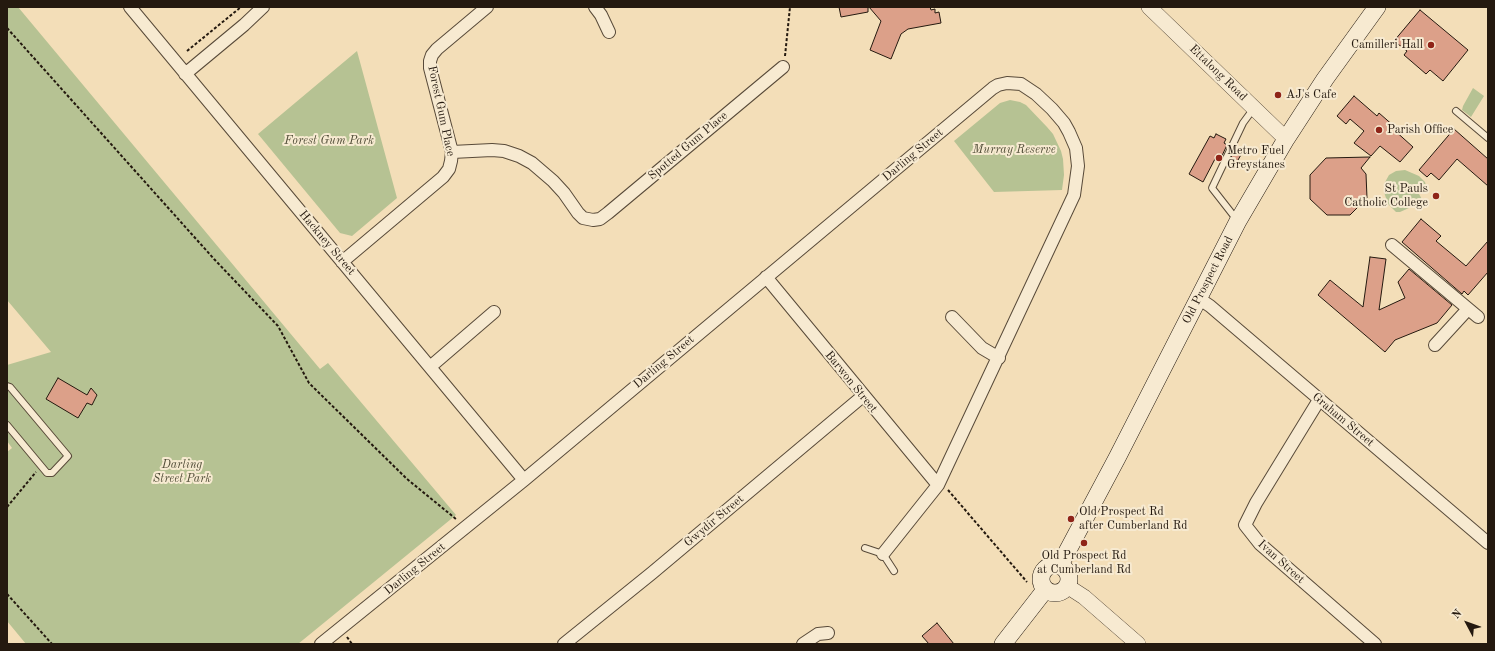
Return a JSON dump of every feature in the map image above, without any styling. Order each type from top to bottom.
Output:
[{"type":"main road","name":"Old Prospect Road","points":[[1060,565],[1117,458],[1238,221],[1286,139],[1325,79],[1377,7]]},
{"type":"main road","points":[[1050,565],[1060,565],[1068,572],[1069,576],[1067,586],[1060,592],[1050,592],[1045,590],[1040,581],[1043,571],[1050,565]]},
{"type":"main road","points":[[1003,644],[1045,590]]},
{"type":"street","name":"Hackney Street","points":[[130,7],[524,480]]},
{"type":"street","points":[[185,74],[244,25],[263,7]]},
{"type":"street","name":"Forest Gum Place","points":[[342,262],[443,177],[451,165],[452,152],[430,68],[430,61],[432,55],[437,49],[487,7]]},
{"type":"street","points":[[595,7],[601,15],[609,32]]},
{"type":"street","name":"Ettalong Road","points":[[1149,7],[1286,139]]},
{"type":"street","name":"Spotted Gum Place","points":[[452,152],[492,150],[504,151],[519,156],[532,163],[546,174],[564,193],[578,213],[590,224],[608,213],[784,67]]},
{"type":"street","name":"Darling Street","points":[[321,644],[524,480],[993,88],[1008,79],[1028,88],[1052,109],[1064,123],[1076,148],[1078,170],[1074,195],[999,358],[939,483],[883,554]]},
{"type":"street","points":[[1392,244],[1478,317]]},
{"type":"street","name":"Barwon Street","points":[[766,277],[863,396],[939,483]]},
{"type":"street","name":"Graham Street","points":[[1198,298],[1210,306],[1488,543]]},
{"type":"street","points":[[1435,345],[1468,309]]},
{"type":"street","points":[[430,366],[494,312]]},
{"type":"street","points":[[952,317],[982,348],[999,358]]},
{"type":"street","name":"Gwydir Street","points":[[564,644],[652,573],[863,396]]},
{"type":"street","name":"Ivan Street","points":[[1319,400],[1256,503],[1245,525],[1260,544],[1375,644]]},
{"type":"street","points":[[1067,586],[1084,597],[1138,644]]},
{"type":"street","points":[[803,644],[818,634],[828,633]]},
{"type":"lane","points":[[1238,221],[1212,188],[1243,123],[1254,108]]},
{"type":"lane","points":[[1456,111],[1488,138]]},
{"type":"lane","points":[[7,386],[10,387],[68,456],[52,473],[47,473],[7,425]]},
{"type":"lane","points":[[865,548],[883,554],[894,571]]},
{"type":"path","points":[[187,51],[241,7]]},
{"type":"path","points":[[784,67],[790,7]]},
{"type":"path","points":[[7,28],[214,259],[278,326],[309,383],[407,480],[456,519]]},
{"type":"path","points":[[7,507],[41,466]]},
{"type":"path","points":[[939,483],[1027,582]]},
{"type":"path","points":[[7,594],[52,644]]},
{"type":"green space","name":"Darling Street Park","points":[[7,7],[18,7],[320,369],[328,363],[456,515],[298,644],[26,644],[7,621],[7,452],[12,448],[7,441],[7,365],[51,352],[7,300]]},
{"type":"green space","name":"Forest Gum Park","points":[[357,51],[397,198],[352,236],[340,233],[258,134]]},
{"type":"green space","points":[[1473,88],[1484,96],[1471,117],[1462,110]]},
{"type":"green space","name":"Murray Reserve","points":[[1010,100],[1026,105],[1053,134],[1063,159],[1064,175],[1062,190],[994,192],[954,141],[1000,103]]},
{"type":"green space","points":[[1405,170],[1419,176],[1425,182],[1427,189],[1421,191],[1419,194],[1423,201],[1400,212],[1396,212],[1388,204],[1384,192],[1384,184],[1389,175],[1396,171]]},
{"type":"building","points":[[839,7],[868,7],[868,12],[841,17]]},
{"type":"building","points":[[869,7],[930,7],[931,10],[935,9],[935,13],[939,12],[941,23],[908,29],[901,34],[891,59],[870,50],[881,21]]},
{"type":"building","name":"Camilleri Hall","points":[[1420,10],[1468,50],[1443,81],[1430,70],[1426,74],[1404,55],[1407,51],[1394,41]]},
{"type":"building","name":"Parish Office","points":[[1354,96],[1377,116],[1379,113],[1395,127],[1393,129],[1413,147],[1400,162],[1380,146],[1371,156],[1354,143],[1364,131],[1350,119],[1346,124],[1337,116]]},
{"type":"building","points":[[1454,129],[1488,159],[1488,186],[1457,159],[1439,180],[1431,173],[1427,177],[1419,170]]},
{"type":"building","points":[[1216,134],[1226,139],[1224,143],[1227,145],[1220,160],[1216,157],[1203,182],[1189,174],[1210,136],[1214,138]]},
{"type":"building","points":[[1235,149],[1242,153],[1234,167],[1228,164]]},
{"type":"building","points":[[1370,157],[1361,168],[1366,174],[1367,198],[1350,215],[1327,215],[1310,199],[1310,175],[1326,158]]},
{"type":"building","points":[[1421,219],[1441,236],[1436,241],[1466,266],[1488,241],[1488,272],[1468,295],[1464,291],[1462,294],[1402,242]]},
{"type":"building","points":[[1370,257],[1386,259],[1379,310],[1405,298],[1398,282],[1409,269],[1452,305],[1437,323],[1395,340],[1385,352],[1318,295],[1330,280],[1363,307]]},
{"type":"building","points":[[58,378],[87,395],[91,388],[97,395],[92,405],[87,403],[78,418],[46,399]]},
{"type":"building","points":[[937,623],[954,644],[929,644],[922,636]]},
{"type":"place","name":"Camilleri Hall","points":[[1431,45]]},
{"type":"place","name":"AJ's Cafe","points":[[1278,95]]},
{"type":"place","name":"Parish Office","points":[[1379,130]]},
{"type":"place","name":"Metro Fuel Greystanes","points":[[1219,158]]},
{"type":"place","name":"St Pauls Catholic College","points":[[1436,196]]},
{"type":"place","name":"Old Prospect Rd after Cumberland Rd","points":[[1071,519]]},
{"type":"place","name":"Old Prospect Rd at Cumberland Rd","points":[[1084,543]]}]
